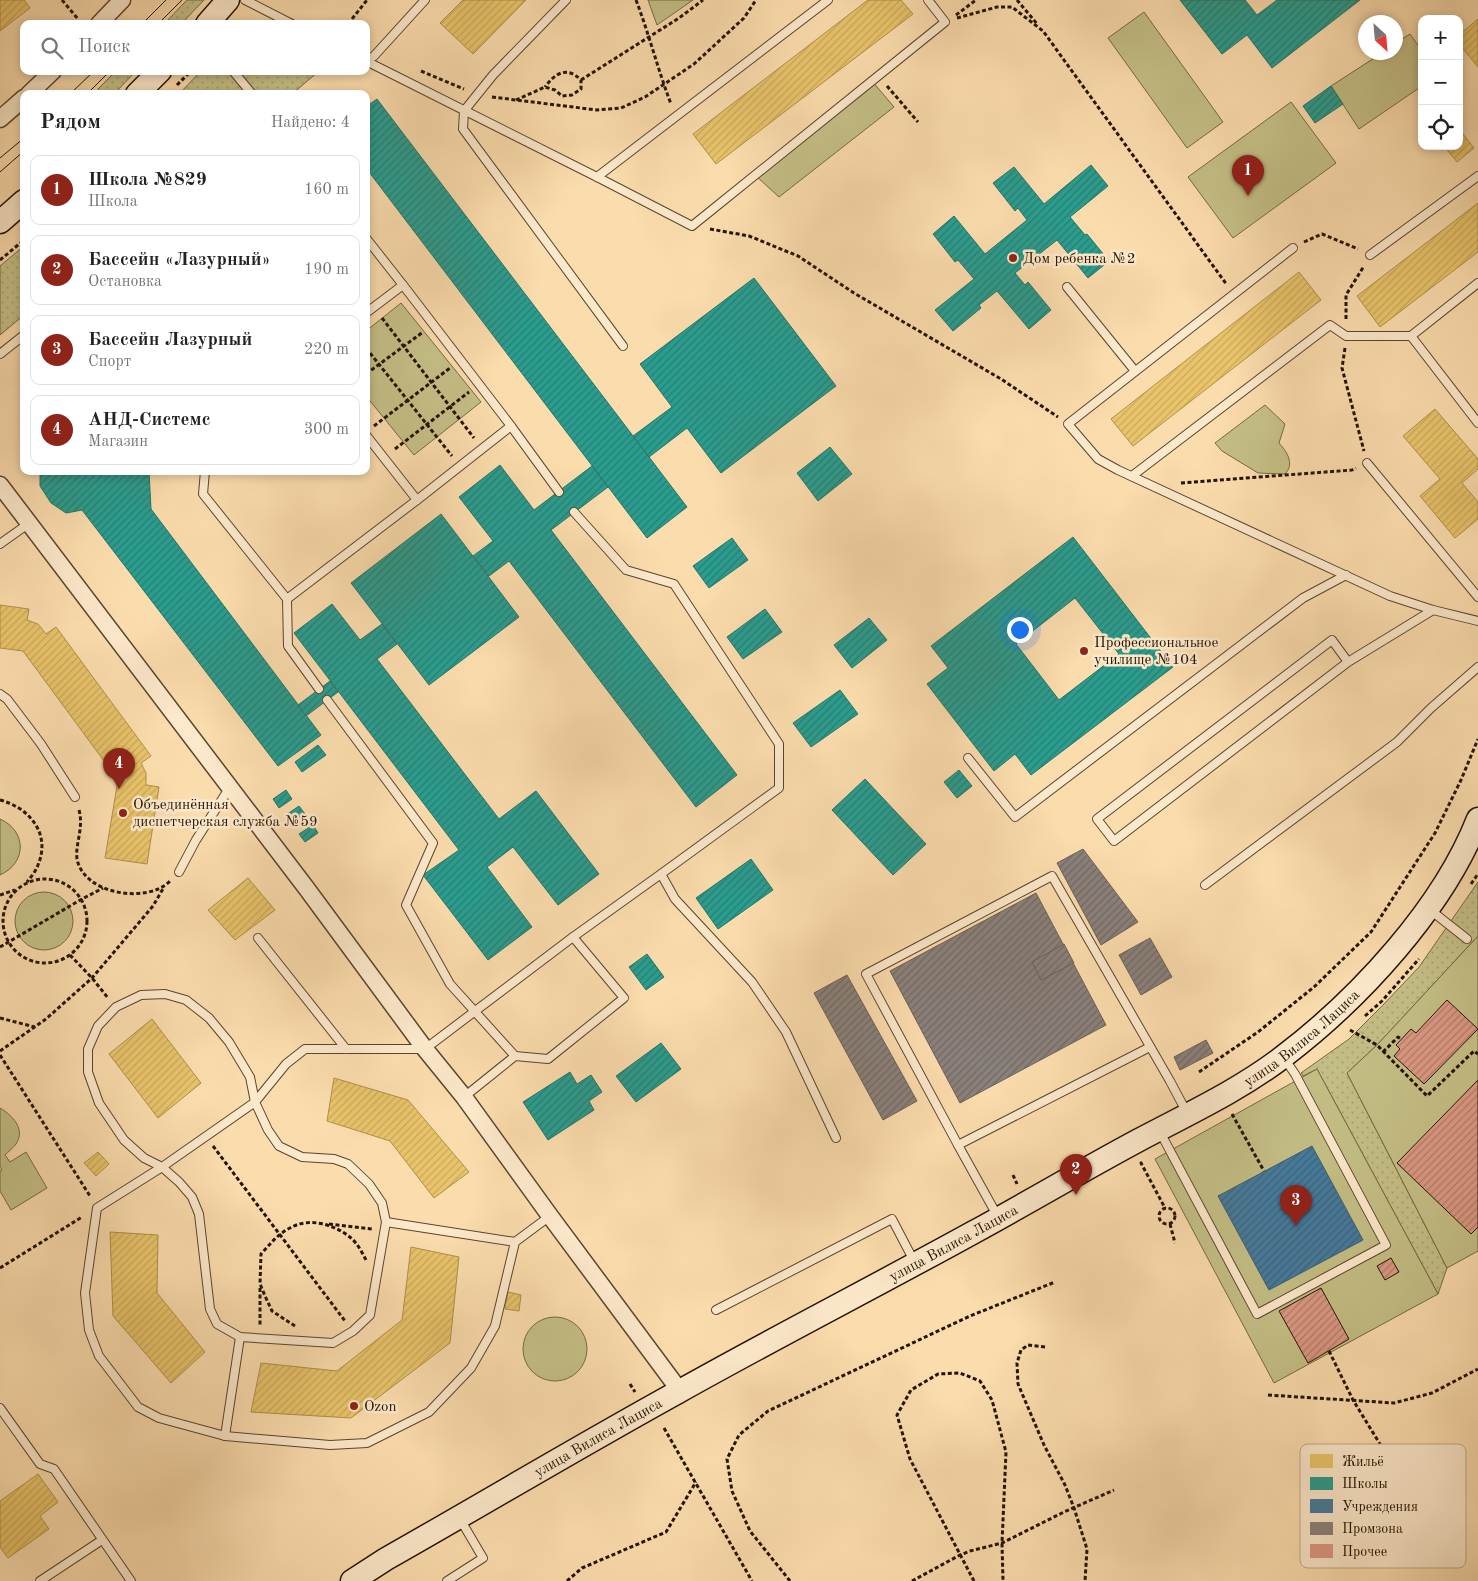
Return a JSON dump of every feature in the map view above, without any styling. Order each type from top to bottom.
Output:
[{"type":"street","points":[[103,20],[122,0]]},
{"type":"street","points":[[210,20],[228,0]]},
{"type":"street","points":[[33,90],[49,75]]},
{"type":"street","points":[[141,90],[156,75]]},
{"type":"street","points":[[0,120],[20,102]]},
{"type":"street","points":[[0,222],[20,204]]},
{"type":"street","points":[[0,485],[313,897],[425,1049],[464,1097],[680,1391]]},
{"type":"street","name":"улица Вилиса Лациса","points":[[352,1581],[386,1559],[680,1391],[1188,1115],[1283,1057],[1332,1017],[1418,922],[1467,847],[1478,819]]},
{"type":"lane","points":[[245,0],[284,20]]},
{"type":"lane","points":[[370,58],[425,0]]},
{"type":"lane","points":[[566,0],[493,75],[479,95],[464,111],[463,129],[623,346]]},
{"type":"lane","points":[[597,177],[828,0]]},
{"type":"lane","points":[[370,63],[692,226],[945,22],[928,0]]},
{"type":"lane","points":[[236,75],[249,90]]},
{"type":"lane","points":[[1370,255],[1478,176]]},
{"type":"lane","points":[[370,243],[461,360],[559,492]]},
{"type":"lane","points":[[1292,248],[1068,424],[1098,459],[1132,476],[1390,596],[1433,610],[1478,621]]},
{"type":"lane","points":[[1132,476],[1330,325],[1346,336],[1410,336],[1478,284]]},
{"type":"lane","points":[[370,310],[403,285]]},
{"type":"lane","points":[[1067,287],[1135,371]]},
{"type":"lane","points":[[1410,336],[1478,423]]},
{"type":"lane","points":[[0,354],[20,338]]},
{"type":"lane","points":[[287,599],[511,426]]},
{"type":"lane","points":[[370,440],[417,500]]},
{"type":"lane","points":[[1367,463],[1478,597]]},
{"type":"lane","points":[[205,475],[203,494],[287,599],[288,646],[319,689]]},
{"type":"lane","points":[[550,1216],[515,1242],[495,1326],[471,1368],[429,1412],[368,1443],[330,1445],[226,1436],[159,1418],[138,1407],[100,1356],[89,1330],[84,1293],[97,1208],[162,1167],[255,1102],[286,1064],[305,1050],[425,1049],[476,1012],[573,936],[779,788],[779,744],[674,584],[626,570],[574,512]]},
{"type":"lane","points":[[0,544],[28,524]]},
{"type":"lane","points":[[968,758],[1015,818],[1303,598],[1346,575]]},
{"type":"lane","points":[[1348,662],[1332,640],[1097,819],[1114,841],[1348,662],[1433,610]]},
{"type":"lane","points":[[1205,885],[1397,742],[1431,708],[1478,666]]},
{"type":"lane","points":[[0,694],[7,699],[41,744],[75,797]]},
{"type":"lane","points":[[327,700],[433,843],[406,904],[450,984],[515,1056],[548,1059],[624,998],[573,936]]},
{"type":"lane","points":[[179,872],[196,840],[230,787]]},
{"type":"lane","points":[[661,874],[675,899],[752,982],[786,1032],[836,1138]]},
{"type":"lane","points":[[999,1218],[866,974],[1052,876],[1188,1115]]},
{"type":"lane","points":[[1428,908],[1467,939]]},
{"type":"lane","points":[[258,938],[346,1049]]},
{"type":"lane","points":[[165,994],[186,1000],[210,1018],[229,1042],[250,1077],[255,1102],[268,1130],[279,1146],[302,1157],[334,1158],[348,1164],[369,1184],[382,1203],[386,1226],[370,1315],[353,1331],[333,1343],[240,1337],[216,1324],[210,1309],[199,1214],[192,1197],[162,1167],[144,1158],[124,1140],[100,1103],[88,1072],[88,1049],[98,1026],[116,1007],[140,995],[165,994]]},
{"type":"lane","points":[[958,1145],[1150,1047]]},
{"type":"lane","points":[[464,1097],[515,1056]]},
{"type":"lane","points":[[1160,1130],[1257,1314],[1386,1245],[1295,1074],[1283,1057]]},
{"type":"lane","points":[[716,1310],[892,1219],[916,1264]]},
{"type":"lane","points":[[386,1226],[515,1242]]},
{"type":"lane","points":[[226,1436],[240,1337]]},
{"type":"lane","points":[[0,1408],[40,1464],[54,1469],[131,1581]]},
{"type":"lane","points":[[447,1581],[483,1558],[459,1517]]},
{"type":"lane","points":[[40,1581],[102,1540]]},
{"type":"path","points":[[62,0],[78,19]]},
{"type":"path","points":[[351,20],[367,0]]},
{"type":"path","points":[[636,0],[676,117]]},
{"type":"path","points":[[581,80],[680,18],[703,0]]},
{"type":"path","points":[[419,70],[479,95],[597,110],[621,108],[645,97],[694,64],[744,18],[756,0]]},
{"type":"path","points":[[945,22],[976,0]]},
{"type":"path","points":[[1017,0],[1042,30],[1227,285],[1234,292]]},
{"type":"path","points":[[945,22],[997,7],[1012,7],[1042,30]]},
{"type":"path","points":[[516,100],[545,87],[554,76],[564,72],[574,73],[581,80],[581,89],[572,95],[562,96],[555,90],[545,87]]},
{"type":"path","points":[[878,76],[918,122]]},
{"type":"path","points":[[692,226],[749,236],[798,256],[854,294],[1001,379],[1068,424]]},
{"type":"path","points":[[1152,485],[1352,470],[1367,463],[1342,368],[1346,336],[1346,295],[1370,255],[1322,234],[1292,248]]},
{"type":"path","points":[[0,260],[20,243]]},
{"type":"path","points":[[374,308],[482,448]]},
{"type":"path","points":[[370,371],[434,325]]},
{"type":"path","points":[[370,353],[460,467]]},
{"type":"path","points":[[373,427],[461,360]]},
{"type":"path","points":[[384,458],[479,384]]},
{"type":"path","points":[[1199,1072],[1258,1032],[1314,987],[1371,932],[1435,833],[1461,780],[1478,739]]},
{"type":"path","points":[[75,797],[81,819],[77,859],[84,874],[103,888],[138,894],[164,887]]},
{"type":"path","points":[[0,800],[12,803],[25,811],[35,823],[40,837],[41,852],[38,866],[27,882]]},
{"type":"path","points":[[0,1051],[46,1019],[92,978],[153,906],[164,887],[179,872]]},
{"type":"path","points":[[0,895],[37,879],[49,878],[66,884],[82,899],[87,914],[87,928],[81,943],[70,955],[58,962],[47,964],[32,962],[22,957],[8,943],[3,930],[2,914],[9,898],[17,888]]},
{"type":"path","points":[[0,947],[103,888]]},
{"type":"path","points":[[70,955],[116,1007]]},
{"type":"path","points":[[0,1018],[35,1027]]},
{"type":"path","points":[[1350,1030],[1377,1046],[1427,1096],[1474,1050],[1478,1054]]},
{"type":"path","points":[[1383,1052],[1398,1036],[1401,1039]]},
{"type":"path","points":[[0,1056],[97,1208],[0,1268]]},
{"type":"path","points":[[1231,1112],[1264,1171]]},
{"type":"path","points":[[206,1137],[353,1331]]},
{"type":"path","points":[[1141,1163],[1165,1208]]},
{"type":"path","points":[[1165,1208],[1171,1209],[1175,1214],[1175,1220],[1170,1224],[1164,1223],[1160,1218],[1160,1212],[1165,1208]]},
{"type":"path","points":[[260,1338],[261,1254],[280,1234],[291,1227],[306,1222],[386,1226]]},
{"type":"path","points":[[322,1223],[338,1229],[352,1238],[368,1264],[376,1283]]},
{"type":"path","points":[[1170,1224],[1175,1243]]},
{"type":"path","points":[[790,1581],[750,1532],[732,1491],[727,1459],[739,1435],[768,1411],[970,1316],[1055,1282]]},
{"type":"path","points":[[260,1284],[272,1311],[314,1342]]},
{"type":"path","points":[[1045,1347],[1028,1346],[1021,1350],[1018,1363],[1018,1384],[1074,1508],[1087,1549],[1085,1581]]},
{"type":"path","points":[[1329,1351],[1353,1400],[1380,1444]]},
{"type":"path","points":[[1268,1395],[1394,1403],[1432,1393],[1478,1369]]},
{"type":"path","points":[[974,1581],[910,1459],[897,1415],[910,1390],[938,1374],[960,1373],[980,1381],[992,1400],[1006,1452],[1002,1543],[1003,1581]]},
{"type":"path","points":[[664,1428],[752,1581]]},
{"type":"path","points":[[566,1581],[582,1568],[666,1532],[696,1482]]},
{"type":"path","points":[[912,1581],[960,1555],[1002,1543],[1114,1490]]},
{"type":"shaded area","points":[[187,0],[204,0],[185,20],[168,20]]},
{"type":"shaded area","points":[[648,0],[693,0],[657,25]]},
{"type":"shaded area","points":[[1144,12],[1223,122],[1187,148],[1108,38]]},
{"type":"shaded area","points":[[1410,34],[1418,45],[1418,89],[1359,129],[1331,86],[1371,60],[1403,60],[1403,38]]},
{"type":"shaded area","points":[[112,75],[132,75],[118,90],[98,89]]},
{"type":"shaded area","points":[[197,75],[314,75],[297,90],[183,90]]},
{"type":"shaded area","points":[[872,81],[894,107],[779,197],[755,175]]},
{"type":"shaded area","points":[[1291,102],[1336,163],[1233,238],[1188,177]]},
{"type":"shaded area","points":[[20,249],[20,318],[0,335],[0,266]]},
{"type":"shaded area","points":[[401,303],[481,402],[414,455],[370,401],[370,328]]},
{"type":"shaded area","points":[[1265,405],[1285,424],[1279,443],[1285,450],[1290,462],[1285,474],[1258,473],[1222,451],[1215,443]]},
{"type":"shaded area","points":[[0,819],[9,824],[15,831],[20,847],[15,863],[9,870],[0,875]]},
{"type":"shaded area","points":[[1478,882],[1478,936],[1377,1045],[1347,1073],[1447,1268],[1438,1294],[1317,1069],[1303,1076],[1301,1073],[1349,1039],[1419,967]]},
{"type":"shaded area","points":[[38,892],[50,892],[65,900],[73,915],[73,927],[65,942],[50,950],[38,950],[23,942],[15,927],[15,915],[23,900]]},
{"type":"shaded area","points":[[1478,936],[1478,1251],[1447,1268],[1347,1073],[1377,1045]]},
{"type":"shaded area","points":[[1317,1069],[1438,1294],[1274,1383],[1155,1159]]},
{"type":"shaded area","points":[[0,1108],[13,1119],[19,1133],[16,1144],[5,1155],[10,1162],[26,1152],[47,1188],[11,1210],[0,1191],[0,1171],[2,1170],[0,1167]]},
{"type":"shaded area","points":[[549,1317],[561,1317],[578,1326],[585,1337],[587,1349],[585,1361],[578,1372],[561,1381],[549,1381],[537,1376],[528,1367],[523,1355],[523,1343],[528,1331],[537,1322]]},
{"type":"building: Жильё","points":[[0,0],[24,0],[30,8],[0,31]]},
{"type":"building: Жильё","points":[[463,0],[526,0],[473,54],[440,23]]},
{"type":"building: Жильё","points":[[868,0],[901,0],[913,14],[716,164],[693,134]]},
{"type":"building: Жильё","points":[[1478,19],[1478,67],[1463,49],[1463,32]]},
{"type":"building: Жильё","points":[[1463,134],[1474,148],[1457,162],[1447,150],[1463,150]]},
{"type":"building: Жильё","points":[[1478,203],[1478,252],[1380,327],[1357,296]]},
{"type":"building: Жильё","points":[[1299,272],[1321,300],[1133,446],[1111,419]]},
{"type":"building: Жильё","points":[[1435,409],[1478,459],[1478,469],[1462,483],[1478,502],[1478,519],[1455,538],[1420,496],[1440,479],[1403,436]]},
{"type":"building: Жильё","points":[[0,605],[29,609],[27,620],[38,624],[46,634],[56,627],[151,756],[141,763],[146,773],[146,785],[159,787],[147,864],[105,858],[118,780],[23,651],[0,648]]},
{"type":"building: Жильё","points":[[248,878],[275,910],[235,940],[208,910]]},
{"type":"building: Жильё","points":[[152,1019],[201,1083],[158,1118],[109,1054]]},
{"type":"building: Жильё","points":[[334,1078],[408,1100],[469,1172],[434,1198],[390,1141],[327,1121]]},
{"type":"building: Жильё","points":[[98,1152],[109,1164],[96,1176],[84,1163]]},
{"type":"building: Жильё","points":[[110,1232],[158,1235],[157,1293],[205,1352],[171,1383],[113,1316]]},
{"type":"building: Жильё","points":[[411,1247],[459,1257],[450,1343],[351,1418],[251,1412],[261,1363],[337,1371],[402,1320]]},
{"type":"building: Жильё","points":[[508,1292],[521,1295],[519,1311],[505,1309]]},
{"type":"building: Жильё","points":[[38,1474],[58,1502],[40,1516],[49,1529],[8,1558],[0,1547],[0,1501]]},
{"type":"building: Школы","points":[[1180,0],[1245,0],[1257,15],[1277,0],[1360,0],[1272,68],[1247,35],[1222,54]]},
{"type":"building: Школы","points":[[1331,86],[1343,104],[1315,123],[1303,106]]},
{"type":"building: Школы","points":[[377,99],[687,507],[647,538],[370,173],[370,104]]},
{"type":"building: Школы","points":[[1091,165],[1108,186],[1070,217],[1109,261],[1088,278],[1057,240],[1015,273],[1025,285],[1028,282],[1051,310],[1029,329],[997,291],[979,305],[981,308],[953,331],[935,310],[974,279],[958,260],[955,262],[933,234],[954,216],[985,254],[1027,220],[1018,208],[1015,211],[993,183],[1014,167],[1044,204]]},
{"type":"building: Школы","points":[[754,278],[836,386],[721,473],[687,428],[649,457],[633,436],[672,407],[640,364]]},
{"type":"building: Школы","points":[[830,447],[852,474],[818,501],[797,473]]},
{"type":"building: Школы","points":[[500,465],[534,510],[592,466],[608,487],[551,530],[737,775],[696,807],[509,561],[489,576],[473,556],[493,541],[459,497]]},
{"type":"building: Школы","points":[[40,475],[149,475],[151,509],[321,735],[278,766],[82,510],[66,513],[51,503],[40,486]]},
{"type":"building: Школы","points":[[441,514],[519,617],[429,685],[351,583]]},
{"type":"building: Школы","points":[[1073,537],[1173,667],[1031,775],[1015,754],[994,771],[927,684],[948,668],[931,646]],"holes":[[[1075,598],[1119,654],[1059,700],[1016,644]]]},
{"type":"building: Школы","points":[[732,538],[748,560],[709,588],[693,566]]},
{"type":"building: Школы","points":[[332,604],[360,640],[382,624],[397,644],[377,659],[499,819],[536,791],[599,874],[558,905],[513,847],[487,867],[532,927],[488,960],[423,875],[459,850],[294,633]]},
{"type":"building: Школы","points":[[765,609],[782,632],[743,659],[727,637]]},
{"type":"building: Школы","points":[[869,618],[887,640],[852,668],[834,645]]},
{"type":"building: Школы","points":[[330,681],[338,692],[306,716],[298,705]]},
{"type":"building: Школы","points":[[840,690],[858,714],[811,747],[793,723]]},
{"type":"building: Школы","points":[[318,745],[326,755],[302,772],[295,762]]},
{"type":"building: Школы","points":[[959,770],[972,786],[957,798],[944,782]]},
{"type":"building: Школы","points":[[865,779],[926,844],[893,875],[832,810]]},
{"type":"building: Школы","points":[[286,790],[292,799],[279,808],[273,799]]},
{"type":"building: Школы","points":[[299,806],[305,814],[291,823],[286,815]]},
{"type":"building: Школы","points":[[313,825],[318,833],[305,842],[299,834]]},
{"type":"building: Школы","points":[[751,859],[773,890],[718,929],[696,898]]},
{"type":"building: Школы","points":[[647,954],[664,977],[646,990],[629,967]]},
{"type":"building: Школы","points":[[661,1043],[681,1069],[636,1102],[616,1076]]},
{"type":"building: Школы","points":[[570,1072],[577,1084],[591,1075],[602,1092],[589,1101],[594,1110],[548,1140],[523,1102]]},
{"type":"building: Учреждения","points":[[1312,1146],[1363,1240],[1269,1290],[1218,1196]]},
{"type":"building: Промзона","points":[[1083,849],[1138,922],[1101,945],[1057,863]]},
{"type":"building: Промзона","points":[[1036,893],[1106,1025],[960,1103],[890,971]]},
{"type":"building: Промзона","points":[[1150,938],[1172,977],[1141,995],[1119,955]]},
{"type":"building: Промзона","points":[[1064,944],[1074,963],[1041,980],[1032,962]]},
{"type":"building: Промзона","points":[[847,975],[917,1101],[883,1120],[814,993]]},
{"type":"building: Промзона","points":[[1206,1040],[1213,1053],[1180,1070],[1174,1057]]},
{"type":"building: Прочее","points":[[1447,1000],[1478,1029],[1424,1084],[1394,1056],[1400,1049],[1396,1045],[1411,1029],[1416,1033]]},
{"type":"building: Прочее","points":[[1478,1080],[1478,1227],[1471,1234],[1397,1163]]},
{"type":"building: Прочее","points":[[1391,1258],[1399,1272],[1385,1280],[1377,1266]]},
{"type":"building: Прочее","points":[[1321,1288],[1349,1339],[1308,1363],[1279,1311]]},
{"type":"tram line","points":[[146,20],[166,0]]},
{"type":"tram line","points":[[162,20],[182,0]]},
{"type":"tram line","points":[[74,90],[90,75]]},
{"type":"tram line","points":[[91,90],[106,75]]},
{"type":"tram line","points":[[0,158],[20,141]]},
{"type":"tram line","points":[[0,172],[20,154]]},
{"type":"place","name":"Школа №829","points":[[1248,196]]},
{"type":"place","name":"Дом ребенка №2","points":[[1013,258]]},
{"type":"place","name":"Профессиональное училище №104","points":[[1084,651]]},
{"type":"place","name":"АНД-Системс","points":[[119,789]]},
{"type":"place","name":"Объединённая диспетчерская служба №59","points":[[123,813]]},
{"type":"place","name":"Бассейн «Лазурный»","points":[[1076,1195]]},
{"type":"place","name":"Бассейн Лазурный","points":[[1296,1226]]},
{"type":"place","name":"Ozon","points":[[354,1406]]}]
